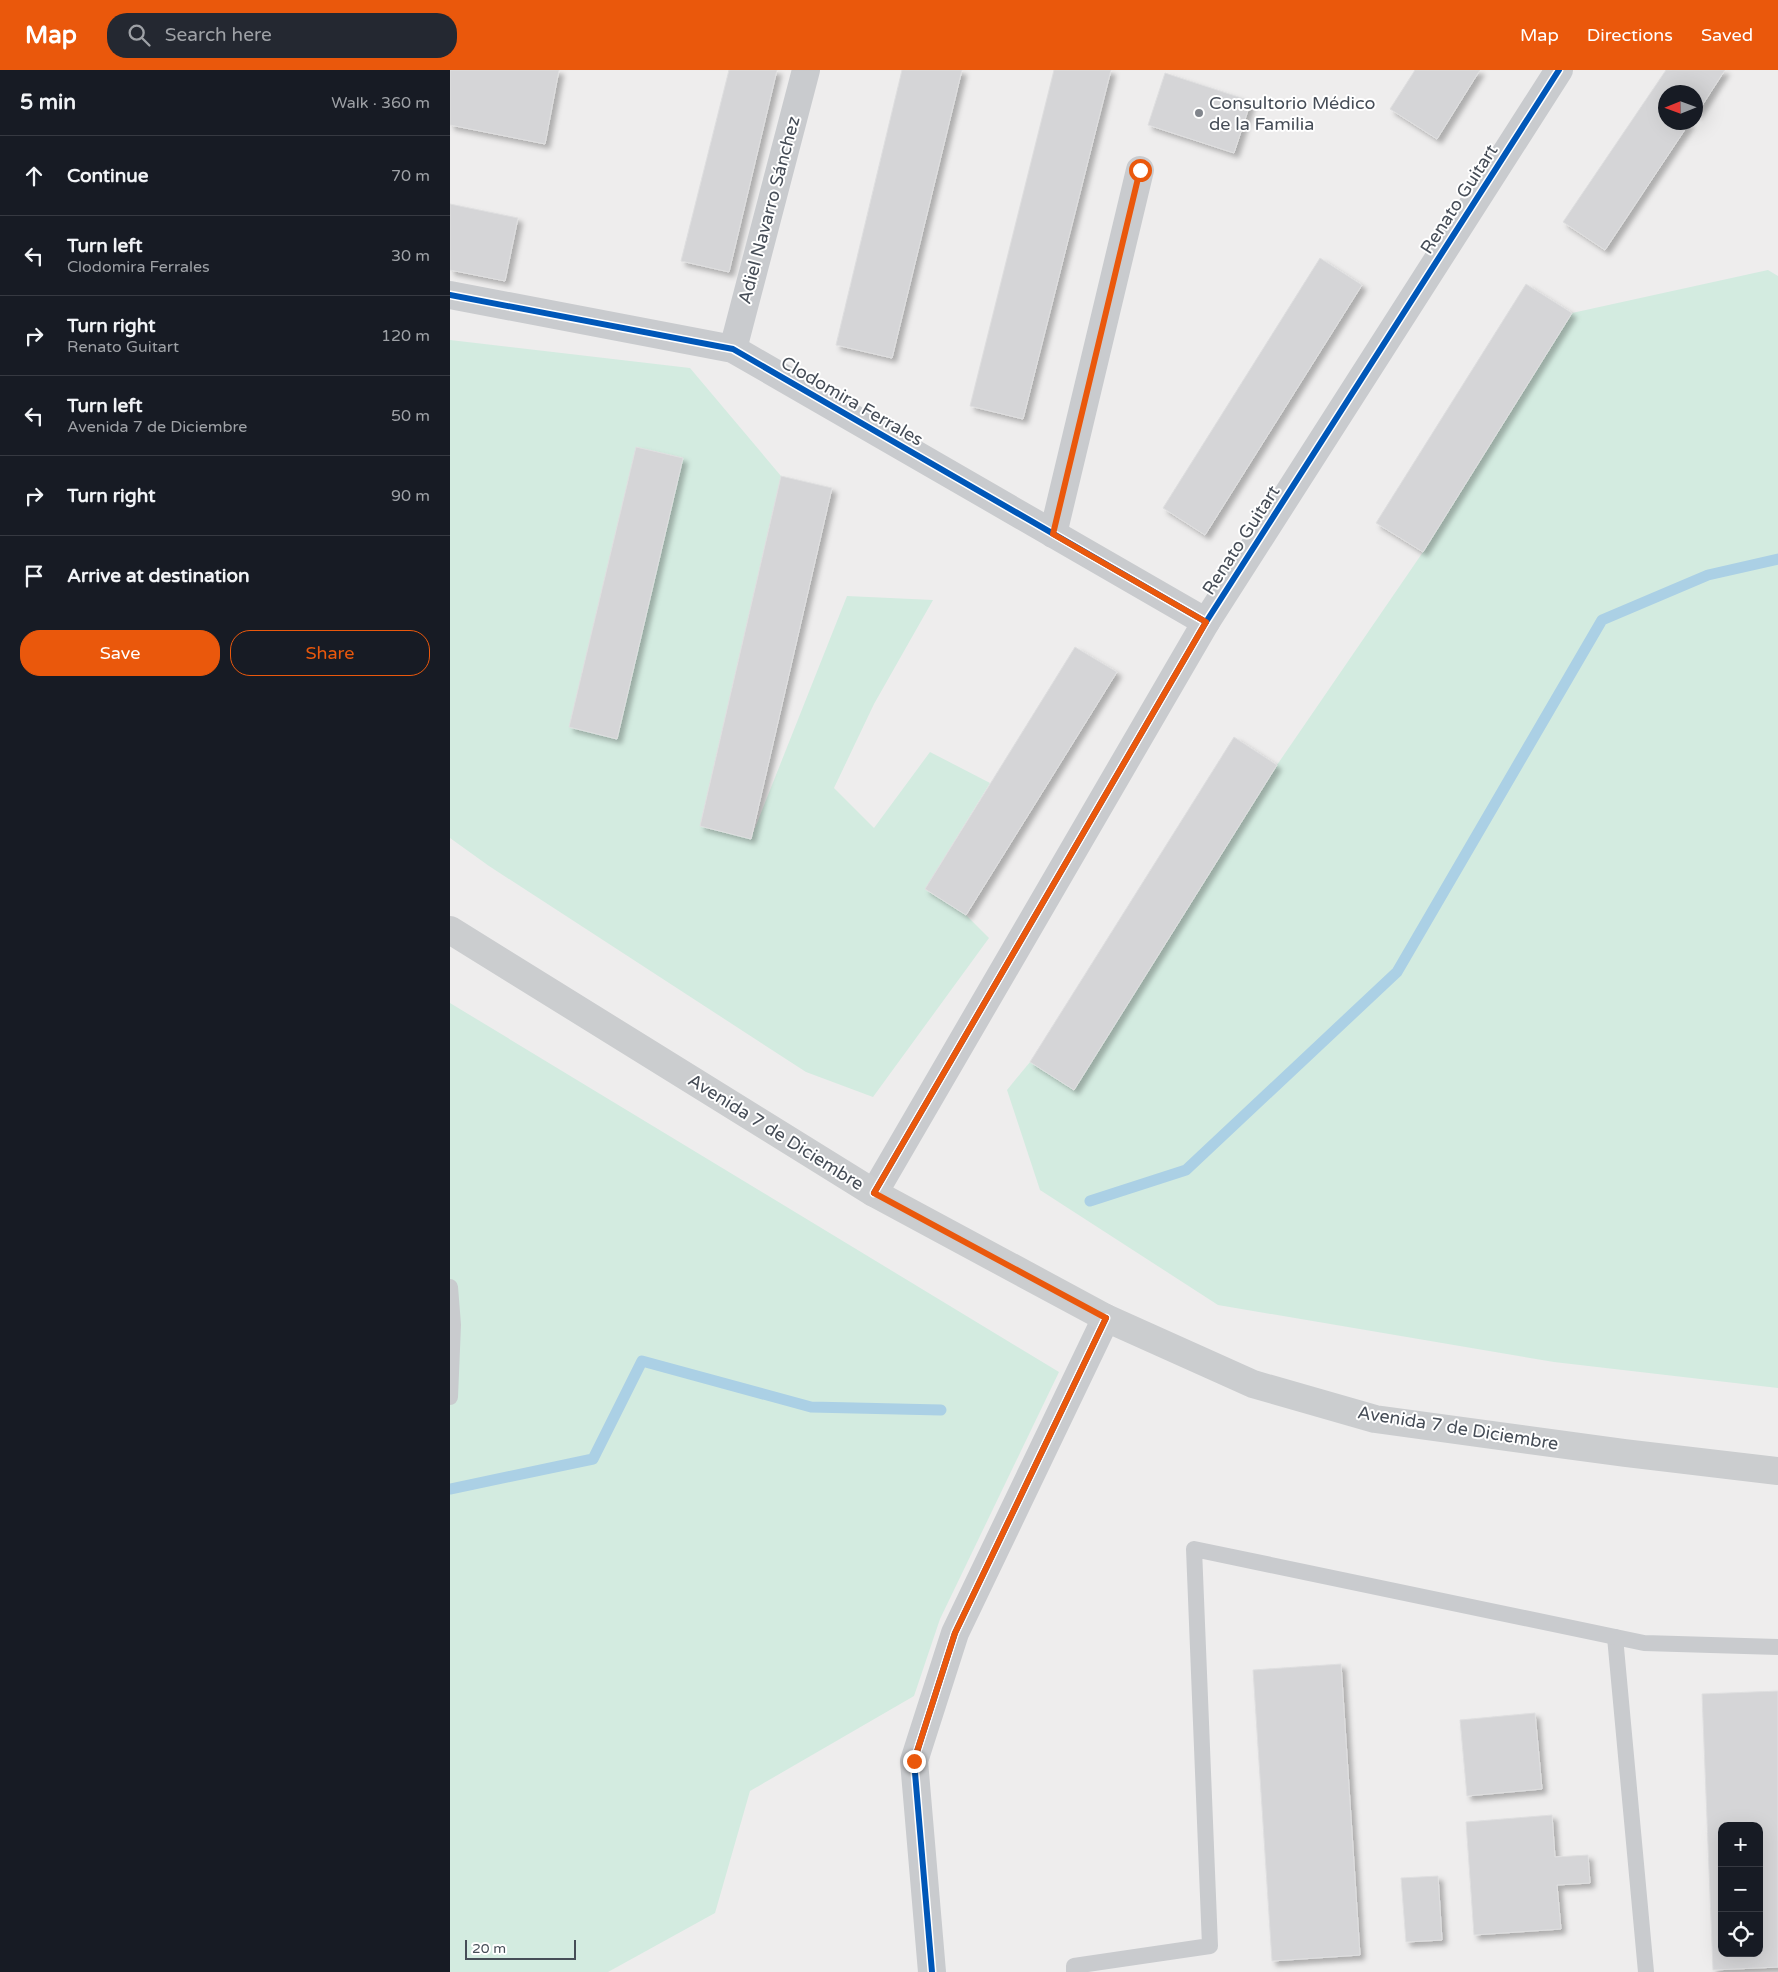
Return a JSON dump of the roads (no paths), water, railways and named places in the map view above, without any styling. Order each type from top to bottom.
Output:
[{"type":"main road","name":"Avenida 7 de Diciembre","points":[[450,930],[874,1193],[1106,1318],[1254,1384],[1376,1419],[1625,1453],[1778,1470]]},
{"type":"street","name":"Adiel Navarro Sánchez","points":[[733,349],[806,70]]},
{"type":"street","name":"Renato Guitart","points":[[874,1193],[1206,622],[1559,70]]},
{"type":"street","points":[[1053,534],[1140,170]]},
{"type":"street","name":"Clodomira Ferrales","points":[[450,295],[733,349],[1206,622]]},
{"type":"street","points":[[932,1972],[914,1761],[955,1633],[1106,1318]]},
{"type":"lane","points":[[450,1287],[453,1325],[450,1397]]},
{"type":"lane","points":[[1074,1972],[1074,1966],[1210,1946],[1194,1549],[1644,1643],[1778,1647]]},
{"type":"lane","points":[[1615,1636],[1646,1972]]},
{"type":"waterway","points":[[1090,1201],[1186,1170],[1397,972],[1602,620],[1708,575],[1778,559]]},
{"type":"waterway","points":[[450,1489],[593,1459],[642,1361],[811,1407],[941,1410]]},
{"type":"place","name":"Consultorio Médico de la Familia","points":[[1199,113]]}]
